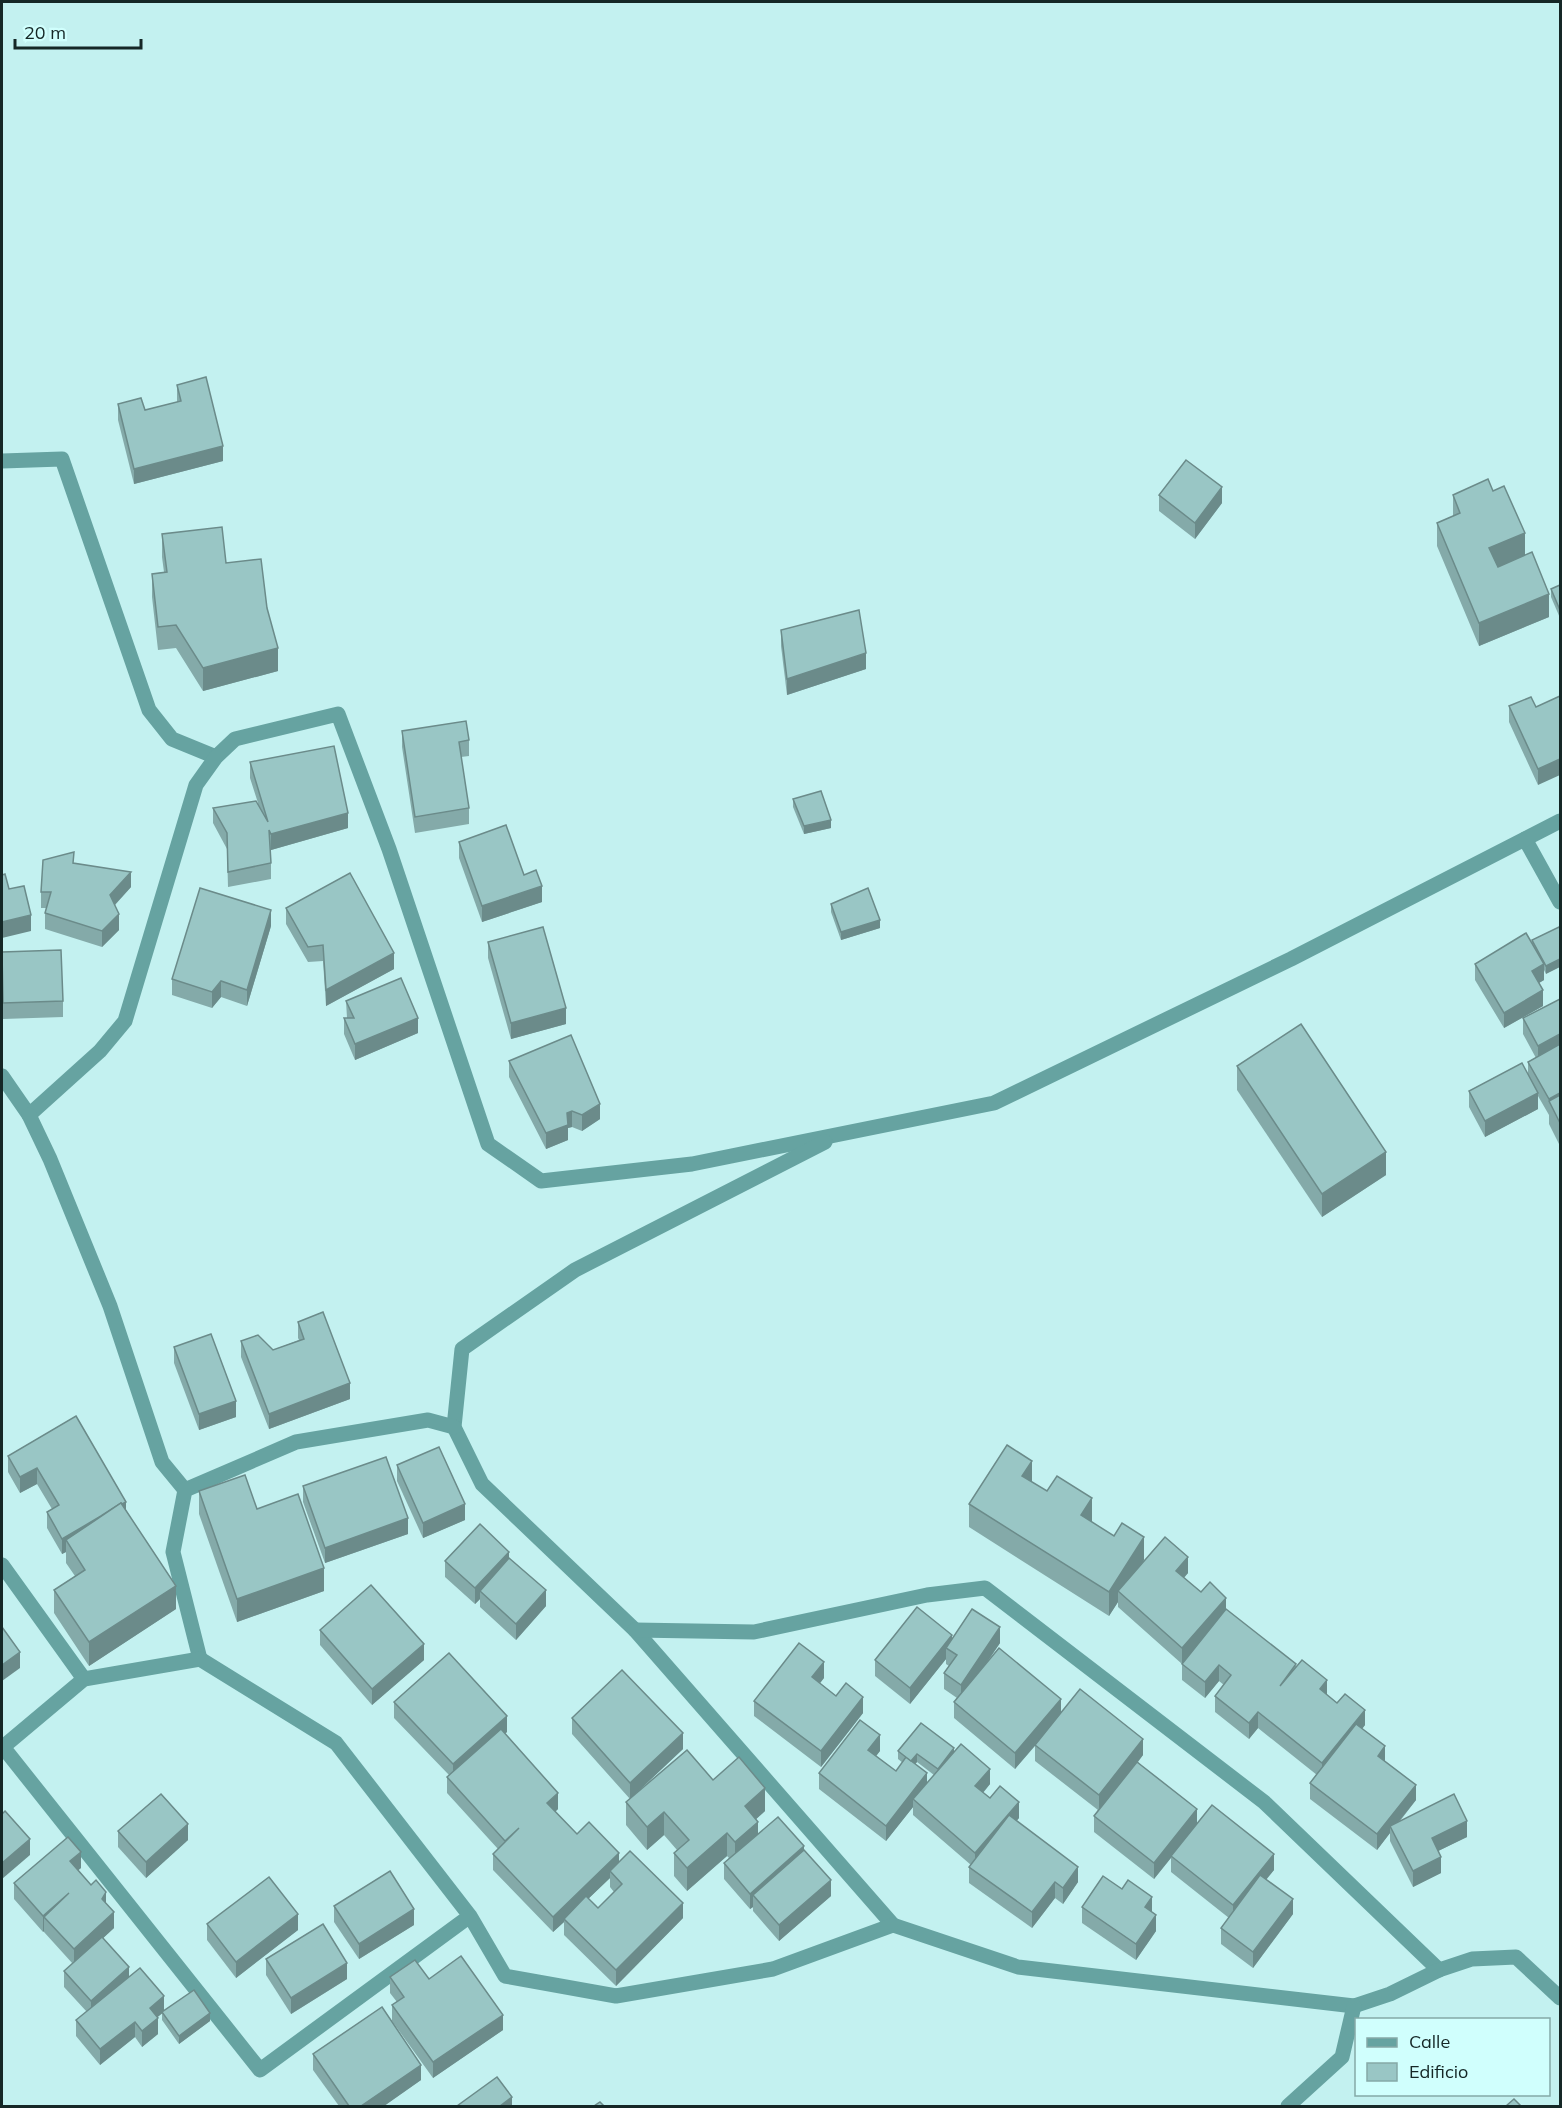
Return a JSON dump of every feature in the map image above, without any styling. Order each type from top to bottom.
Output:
[{"type":"street","points":[[2,461],[62,459],[149,710],[172,739],[216,757]]},
{"type":"street","points":[[29,1115],[100,1051],[125,1021],[196,785],[216,757],[235,739],[338,714],[389,849],[488,1144],[541,1181],[692,1164],[994,1103],[1291,959],[1560,821]]},
{"type":"street","points":[[1525,839],[1560,902]]},
{"type":"street","points":[[2,1076],[29,1115],[50,1159],[110,1306],[162,1462],[185,1490]]},
{"type":"street","points":[[842,1133],[575,1270],[462,1349],[454,1426],[482,1484],[634,1630],[893,1925],[1018,1967],[1354,2006],[1390,1994],[1440,1970],[1472,1959],[1516,1957],[1560,1998]]},
{"type":"street","points":[[185,1490],[296,1442],[428,1420],[454,1426]]},
{"type":"street","points":[[185,1490],[173,1552],[200,1659]]},
{"type":"street","points":[[2,1565],[84,1680]]},
{"type":"street","points":[[634,1630],[754,1632],[927,1595],[985,1588],[1264,1802],[1440,1970]]},
{"type":"street","points":[[470,1916],[261,2070],[3,1747],[84,1680],[200,1659],[336,1743],[470,1916],[505,1976],[616,1996],[772,1968],[893,1925]]},
{"type":"street","points":[[1288,2106],[1342,2057],[1354,2006]]},
{"type":"building","points":[[206,377],[223,446],[134,469],[118,404],[141,398],[145,410],[181,401],[177,385]]},
{"type":"building","points":[[1186,460],[1222,487],[1195,523],[1159,495]]},
{"type":"building","points":[[1488,479],[1493,491],[1504,486],[1525,533],[1489,548],[1498,567],[1532,552],[1549,594],[1479,623],[1437,523],[1460,513],[1453,495]]},
{"type":"building","points":[[222,527],[226,563],[261,559],[267,608],[278,648],[203,668],[176,625],[158,627],[152,574],[167,572],[162,534]]},
{"type":"building","points":[[1560,585],[1560,610],[1551,589]]},
{"type":"building","points":[[859,610],[866,653],[787,679],[781,630]]},
{"type":"building","points":[[1560,696],[1560,759],[1538,769],[1509,706],[1531,697],[1536,707]]},
{"type":"building","points":[[466,721],[469,740],[459,742],[469,808],[415,817],[402,731]]},
{"type":"building","points":[[334,746],[348,813],[271,834],[269,830],[271,863],[228,872],[227,833],[213,808],[256,801],[268,822],[250,762]]},
{"type":"building","points":[[821,791],[831,820],[804,826],[793,799]]},
{"type":"building","points":[[506,825],[524,875],[536,870],[542,886],[482,906],[459,842]]},
{"type":"building","points":[[74,852],[73,863],[131,872],[110,895],[119,914],[102,931],[45,913],[51,892],[41,892],[43,860]]},
{"type":"building","points":[[350,873],[394,953],[326,990],[323,945],[308,947],[286,908]]},
{"type":"building","points":[[5,874],[9,889],[24,886],[31,915],[2,922],[2,875]]},
{"type":"building","points":[[200,888],[271,910],[247,990],[221,981],[212,992],[172,979]]},
{"type":"building","points":[[868,888],[880,920],[841,932],[831,904]]},
{"type":"building","points":[[543,927],[566,1008],[511,1023],[488,942]]},
{"type":"building","points":[[1559,927],[1560,959],[1546,966],[1532,940]]},
{"type":"building","points":[[1526,933],[1544,964],[1532,971],[1543,990],[1504,1013],[1475,964]]},
{"type":"building","points":[[61,950],[63,1001],[3,1003],[2,952]]},
{"type":"building","points":[[401,978],[418,1018],[355,1044],[344,1018],[354,1018],[346,1001]]},
{"type":"building","points":[[1560,999],[1560,1034],[1538,1046],[1523,1018]]},
{"type":"building","points":[[1301,1024],[1386,1152],[1322,1194],[1237,1066]]},
{"type":"building","points":[[571,1035],[600,1104],[582,1115],[572,1111],[567,1113],[568,1125],[546,1133],[509,1061]]},
{"type":"building","points":[[1560,1044],[1560,1093],[1549,1099],[1528,1062]]},
{"type":"building","points":[[1522,1063],[1538,1093],[1485,1121],[1469,1091]]},
{"type":"building","points":[[1560,1095],[1560,1123],[1549,1101]]},
{"type":"building","points":[[323,1312],[350,1383],[269,1414],[241,1341],[258,1335],[273,1350],[304,1339],[298,1322]]},
{"type":"building","points":[[211,1334],[236,1401],[199,1414],[174,1347]]},
{"type":"building","points":[[76,1416],[126,1502],[62,1539],[47,1512],[59,1505],[37,1468],[20,1477],[8,1456]]},
{"type":"building","points":[[1007,1445],[1032,1461],[1022,1476],[1047,1491],[1057,1476],[1092,1498],[1081,1515],[1114,1536],[1122,1523],[1144,1537],[1109,1592],[969,1504]]},
{"type":"building","points":[[439,1447],[465,1504],[423,1523],[397,1465]]},
{"type":"building","points":[[386,1457],[408,1518],[325,1548],[303,1486]]},
{"type":"building","points":[[245,1475],[257,1509],[298,1494],[324,1568],[237,1599],[199,1491]]},
{"type":"building","points":[[121,1503],[176,1586],[89,1642],[54,1590],[85,1570],[66,1540]]},
{"type":"building","points":[[480,1524],[509,1552],[475,1588],[445,1561]]},
{"type":"building","points":[[1165,1537],[1188,1557],[1176,1571],[1201,1592],[1210,1582],[1226,1598],[1182,1648],[1118,1591]]},
{"type":"building","points":[[509,1558],[546,1590],[516,1624],[480,1591]]},
{"type":"building","points":[[371,1585],[424,1644],[372,1689],[320,1630]]},
{"type":"building","points":[[917,1607],[952,1635],[910,1688],[875,1660]]},
{"type":"building","points":[[972,1609],[1000,1627],[961,1685],[944,1673],[957,1655],[946,1648]]},
{"type":"building","points":[[1226,1609],[1296,1664],[1280,1686],[1302,1660],[1327,1680],[1320,1689],[1337,1703],[1345,1694],[1365,1710],[1322,1763],[1258,1712],[1249,1723],[1215,1696],[1231,1675],[1219,1665],[1205,1682],[1182,1664]]},
{"type":"building","points":[[2,1627],[20,1652],[2,1665]]},
{"type":"building","points":[[799,1643],[824,1662],[812,1677],[836,1696],[846,1683],[863,1697],[821,1751],[754,1701]]},
{"type":"building","points":[[999,1648],[1061,1699],[1015,1753],[954,1702]]},
{"type":"building","points":[[449,1653],[507,1716],[453,1764],[394,1702]]},
{"type":"building","points":[[622,1670],[683,1733],[630,1783],[572,1718]]},
{"type":"building","points":[[1080,1689],[1143,1739],[1099,1795],[1035,1745]]},
{"type":"building","points":[[860,1720],[880,1735],[868,1750],[896,1771],[906,1757],[927,1773],[886,1826],[819,1773]]},
{"type":"building","points":[[921,1723],[954,1748],[938,1769],[917,1754],[911,1761],[898,1751]]},
{"type":"building","points":[[1356,1724],[1385,1746],[1378,1756],[1416,1785],[1377,1834],[1310,1783]]},
{"type":"building","points":[[501,1729],[558,1793],[547,1803],[577,1834],[589,1822],[619,1853],[553,1917],[493,1854],[519,1828],[505,1841],[447,1777]]},
{"type":"building","points":[[961,1744],[990,1769],[975,1786],[990,1798],[1000,1786],[1019,1802],[975,1853],[913,1799]]},
{"type":"building","points":[[687,1750],[713,1780],[739,1757],[765,1788],[745,1806],[758,1822],[735,1842],[727,1833],[687,1868],[674,1853],[689,1840],[664,1812],[647,1827],[626,1802]]},
{"type":"building","points":[[1137,1762],[1197,1809],[1154,1863],[1094,1816]]},
{"type":"building","points":[[161,1794],[188,1824],[146,1862],[118,1831]]},
{"type":"building","points":[[1454,1794],[1467,1821],[1432,1838],[1441,1857],[1413,1871],[1390,1826]]},
{"type":"building","points":[[1212,1805],[1274,1854],[1233,1905],[1171,1856]]},
{"type":"building","points":[[5,1811],[30,1839],[2,1863],[2,1814]]},
{"type":"building","points":[[1009,1815],[1078,1867],[1063,1888],[1055,1882],[1032,1912],[969,1867]]},
{"type":"building","points":[[778,1817],[804,1846],[750,1894],[724,1863]]},
{"type":"building","points":[[68,1837],[81,1852],[70,1861],[91,1885],[96,1880],[106,1892],[102,1899],[114,1912],[74,1949],[44,1917],[69,1893],[43,1916],[14,1883]]},
{"type":"building","points":[[804,1850],[831,1880],[779,1925],[753,1895]]},
{"type":"building","points":[[630,1851],[683,1903],[616,1970],[564,1919],[586,1896],[598,1908],[622,1884],[610,1871]]},
{"type":"building","points":[[390,1871],[414,1909],[359,1944],[334,1906]]},
{"type":"building","points":[[1260,1875],[1293,1899],[1253,1952],[1221,1928]]},
{"type":"building","points":[[1103,1876],[1122,1889],[1128,1880],[1152,1897],[1145,1907],[1156,1915],[1136,1944],[1082,1907]]},
{"type":"building","points":[[269,1877],[298,1914],[236,1962],[207,1924]]},
{"type":"building","points":[[323,1924],[347,1963],[291,1998],[266,1959]]},
{"type":"building","points":[[102,1937],[129,1967],[91,2001],[64,1971]]},
{"type":"building","points":[[461,1956],[503,2015],[433,2062],[392,2005],[404,1997],[390,1977],[415,1960],[429,1979]]},
{"type":"building","points":[[140,1968],[164,1996],[150,2008],[158,2018],[142,2031],[135,2022],[100,2049],[76,2020]]},
{"type":"building","points":[[194,1990],[210,2013],[179,2036],[162,2012]]},
{"type":"building","points":[[382,2007],[421,2065],[361,2106],[349,2106],[313,2054]]},
{"type":"building","points":[[497,2077],[512,2097],[500,2106],[457,2106]]},
{"type":"building","points":[[1514,2099],[1521,2106],[1506,2106]]}]
